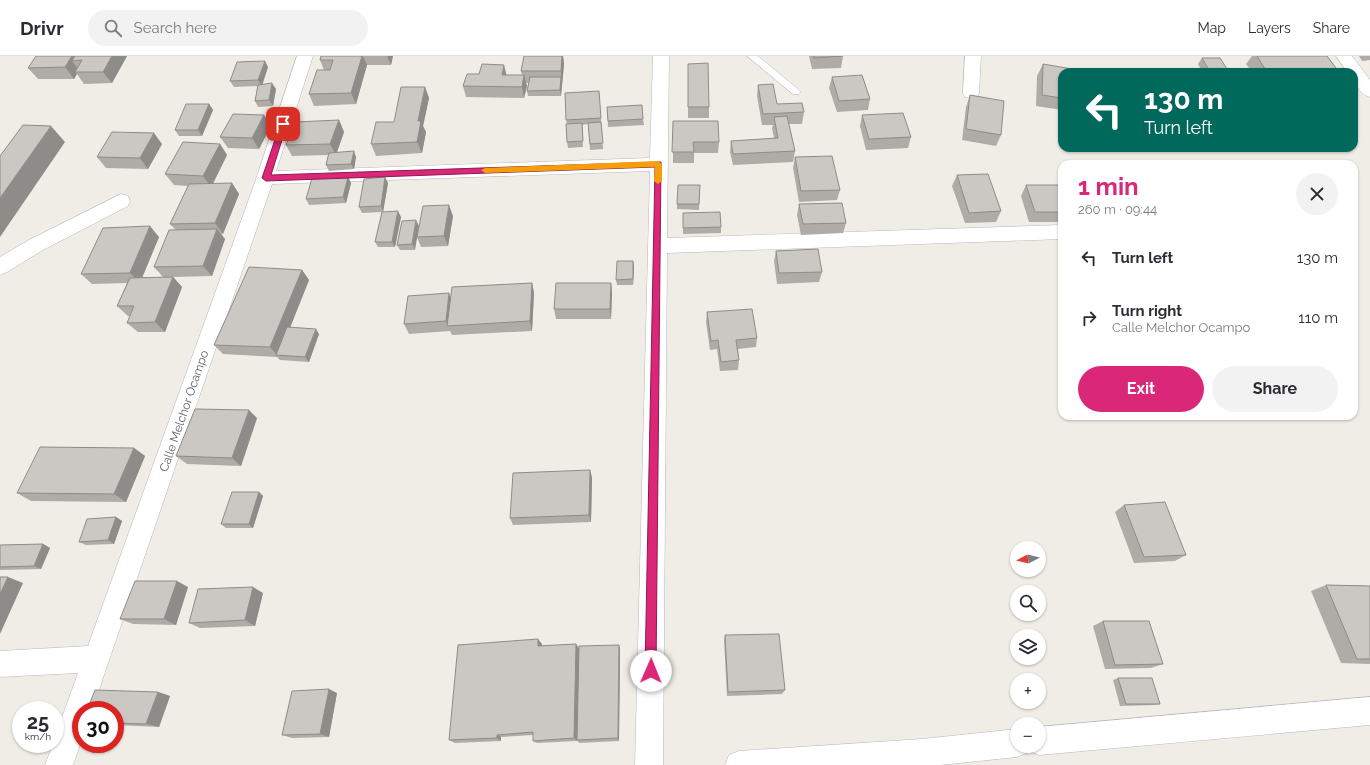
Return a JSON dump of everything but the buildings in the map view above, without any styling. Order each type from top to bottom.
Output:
[{"type":"street","name":"Calle Melchor Ocampo","points":[[59,765],[266,178],[305,56]]},
{"type":"street","points":[[649,765],[661,56]]},
{"type":"street","points":[[971,93],[973,56]]},
{"type":"street","points":[[1344,56],[1353,68]]},
{"type":"street","points":[[1358,75],[1370,92]]},
{"type":"street","points":[[266,178],[658,164]]},
{"type":"street","points":[[0,267],[121,201]]},
{"type":"street","points":[[657,246],[1058,232]]},
{"type":"street","points":[[0,664],[96,659]]},
{"type":"street","points":[[1046,740],[1259,720],[1370,712]]},
{"type":"street","points":[[739,765],[923,759],[1010,744]]},
{"type":"lane","points":[[752,56],[796,92]]},
{"type":"slow traffic","points":[[485,170],[658,164],[658,181]]},
{"type":"route","points":[[283,124],[266,178],[658,164],[651,671]]}]
